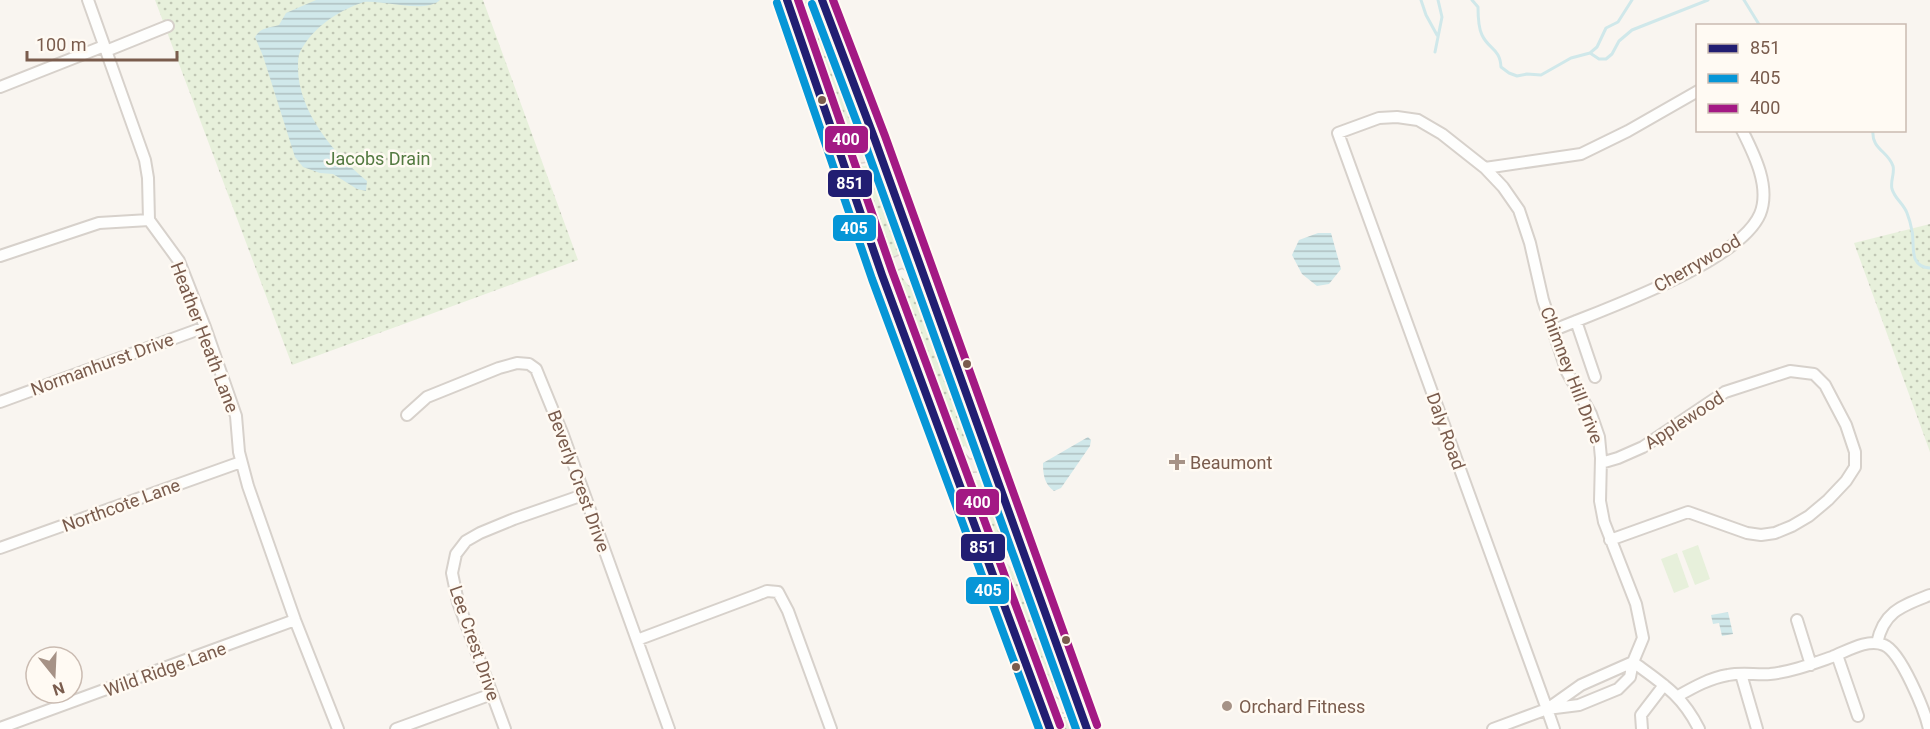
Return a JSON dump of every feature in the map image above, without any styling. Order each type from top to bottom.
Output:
[{"type":"main road","points":[[787,0],[882,275],[1050,729]]},
{"type":"main road","points":[[822,0],[875,140],[1087,729]]},
{"type":"main road","points":[[833,133],[846,148],[858,156],[868,153],[875,140]]},
{"type":"main road","points":[[882,275],[894,263],[902,261],[908,263],[936,308]]},
{"type":"main road","points":[[944,440],[967,466],[980,465],[989,456]]},
{"type":"main road","points":[[988,558],[1001,546],[1008,546],[1016,554],[1035,584]]},
{"type":"main road","points":[[1026,665],[1051,704],[1066,706],[1076,696]]},
{"type":"street","points":[[0,256],[99,223],[149,220],[145,160],[88,0]]},
{"type":"street","points":[[0,87],[168,26]]},
{"type":"street","points":[[1485,168],[1581,154],[1628,131],[1696,92]]},
{"type":"street","name":"Chimney Hill Drive","points":[[1338,133],[1379,118],[1396,117],[1418,120],[1442,134],[1485,168],[1503,187],[1519,210],[1535,259],[1543,300],[1567,372],[1591,414],[1599,437],[1600,501],[1604,522],[1636,604],[1643,638],[1633,662],[1630,677],[1611,693]]},
{"type":"street","name":"Cherrywood","points":[[1554,330],[1645,293],[1689,271],[1735,245],[1750,230],[1761,213],[1763,194],[1760,173],[1743,132]]},
{"type":"street","name":"Daly Road","points":[[1338,133],[1554,729]]},
{"type":"street","name":"Heather Heath Lane","points":[[149,220],[179,261],[205,327],[236,416],[241,462],[248,486],[295,620],[338,729]]},
{"type":"street","points":[[1576,321],[1595,377]]},
{"type":"street","name":"Normanhurst Drive","points":[[0,402],[205,327]]},
{"type":"street","name":"Beverly Crest Drive","points":[[407,416],[427,397],[460,382],[517,363],[529,364],[536,369],[669,729]]},
{"type":"street","name":"Applewood","points":[[1601,463],[1643,447],[1725,392],[1790,371],[1815,374],[1825,385],[1846,425],[1856,452],[1854,467],[1846,481],[1828,500],[1809,516],[1775,533],[1761,535],[1747,533],[1688,512],[1610,540]]},
{"type":"street","name":"Northcote Lane","points":[[0,548],[241,462]]},
{"type":"street","name":"Lee Crest Drive","points":[[505,729],[458,602],[452,573],[456,554],[466,541],[480,533],[583,495]]},
{"type":"street","points":[[637,640],[767,591],[778,592],[788,611],[831,729]]},
{"type":"street","points":[[1877,643],[1880,629],[1887,618],[1900,606],[1930,595]]},
{"type":"street","name":"Wild Ridge Lane","points":[[0,728],[295,620]]},
{"type":"street","points":[[1797,620],[1811,665]]},
{"type":"street","points":[[1678,696],[1707,680],[1730,674],[1770,674],[1811,665],[1862,645],[1877,643],[1894,652],[1925,703],[1929,729]]},
{"type":"street","points":[[1837,655],[1858,716]]},
{"type":"street","points":[[1547,709],[1581,685],[1633,662],[1688,706],[1699,729]]},
{"type":"street","points":[[1741,674],[1757,729]]},
{"type":"street","points":[[1493,729],[1547,709],[1580,705],[1611,693],[1603,676]]},
{"type":"street","points":[[1642,729],[1641,715],[1664,685]]},
{"type":"street","points":[[396,729],[492,694]]},
{"type":"green space","name":"Jacobs Drain","points":[[155,0],[483,0],[578,260],[292,365]]},
{"type":"green space","points":[[797,0],[812,0],[815,5],[865,134],[861,136],[862,144],[858,143],[852,134],[848,135],[817,42]]},
{"type":"green space","points":[[874,162],[908,254],[887,258],[854,166],[865,166]]},
{"type":"green space","points":[[1930,224],[1930,452],[1854,243]]},
{"type":"green space","points":[[901,276],[909,286],[913,284],[947,377],[964,409],[977,447],[973,448],[973,456],[965,446],[961,447],[928,356],[911,325],[896,284],[900,282],[899,277]]},
{"type":"green space","points":[[988,476],[1010,538],[989,543],[967,480],[982,480]]},
{"type":"green space","points":[[1698,545],[1710,579],[1695,585],[1682,551]]},
{"type":"green space","points":[[1677,553],[1689,587],[1674,593],[1661,559]]},
{"type":"green space","points":[[1002,561],[1009,565],[1012,571],[1016,570],[1039,633],[1056,662],[1063,684],[1059,685],[1060,694],[1053,689],[1050,683],[1046,684],[1024,622],[1007,593],[998,565]]},
{"type":"green space","points":[[1074,714],[1079,729],[1057,729],[1052,717],[1062,718]]},
{"type":"water","points":[[316,0],[440,0],[425,6],[364,2],[323,24],[308,39],[299,54],[299,82],[311,115],[330,144],[367,181],[366,191],[357,189],[333,174],[320,173],[303,167],[295,157],[255,37],[263,30],[279,25],[286,13]]},
{"type":"water","points":[[1318,233],[1331,233],[1341,269],[1329,284],[1317,286],[1302,274],[1292,255],[1299,240]]},
{"type":"water","points":[[1088,437],[1091,440],[1090,446],[1061,488],[1054,491],[1045,478],[1043,463]]},
{"type":"water","points":[[1728,612],[1733,634],[1722,636],[1719,623],[1713,624],[1711,615]]},
{"type":"waterway","points":[[1421,0],[1437,35]]},
{"type":"waterway","points":[[1435,52],[1442,17],[1438,0]]},
{"type":"waterway","points":[[1472,0],[1478,7],[1478,21],[1482,35],[1499,56],[1501,67],[1517,76],[1541,75],[1571,58],[1590,53],[1597,47],[1606,28],[1618,22],[1632,0]]},
{"type":"waterway","points":[[1590,53],[1599,59],[1606,59],[1612,54],[1619,41],[1632,30],[1708,0]]},
{"type":"waterway","points":[[1744,0],[1759,24]]},
{"type":"waterway","points":[[1873,132],[1877,146],[1893,166],[1892,189],[1908,217],[1915,260],[1923,267],[1930,268]]},
{"type":"transit line","name":"851","points":[[787,0],[882,275],[1050,729]]},
{"type":"transit line","name":"400","points":[[798,0],[892,271],[1060,725]]},
{"type":"transit line","name":"851","points":[[822,0],[875,140],[1087,729]]},
{"type":"transit line","name":"400","points":[[833,0],[885,136],[1097,725]]},
{"type":"transit line","name":"405","points":[[777,3],[872,279],[1039,729]]},
{"type":"transit line","name":"405","points":[[812,4],[865,144],[1076,729]]},
{"type":"place","name":"Beaumont","points":[[1177,462]]},
{"type":"place","name":"Orchard Fitness","points":[[1227,706]]}]
